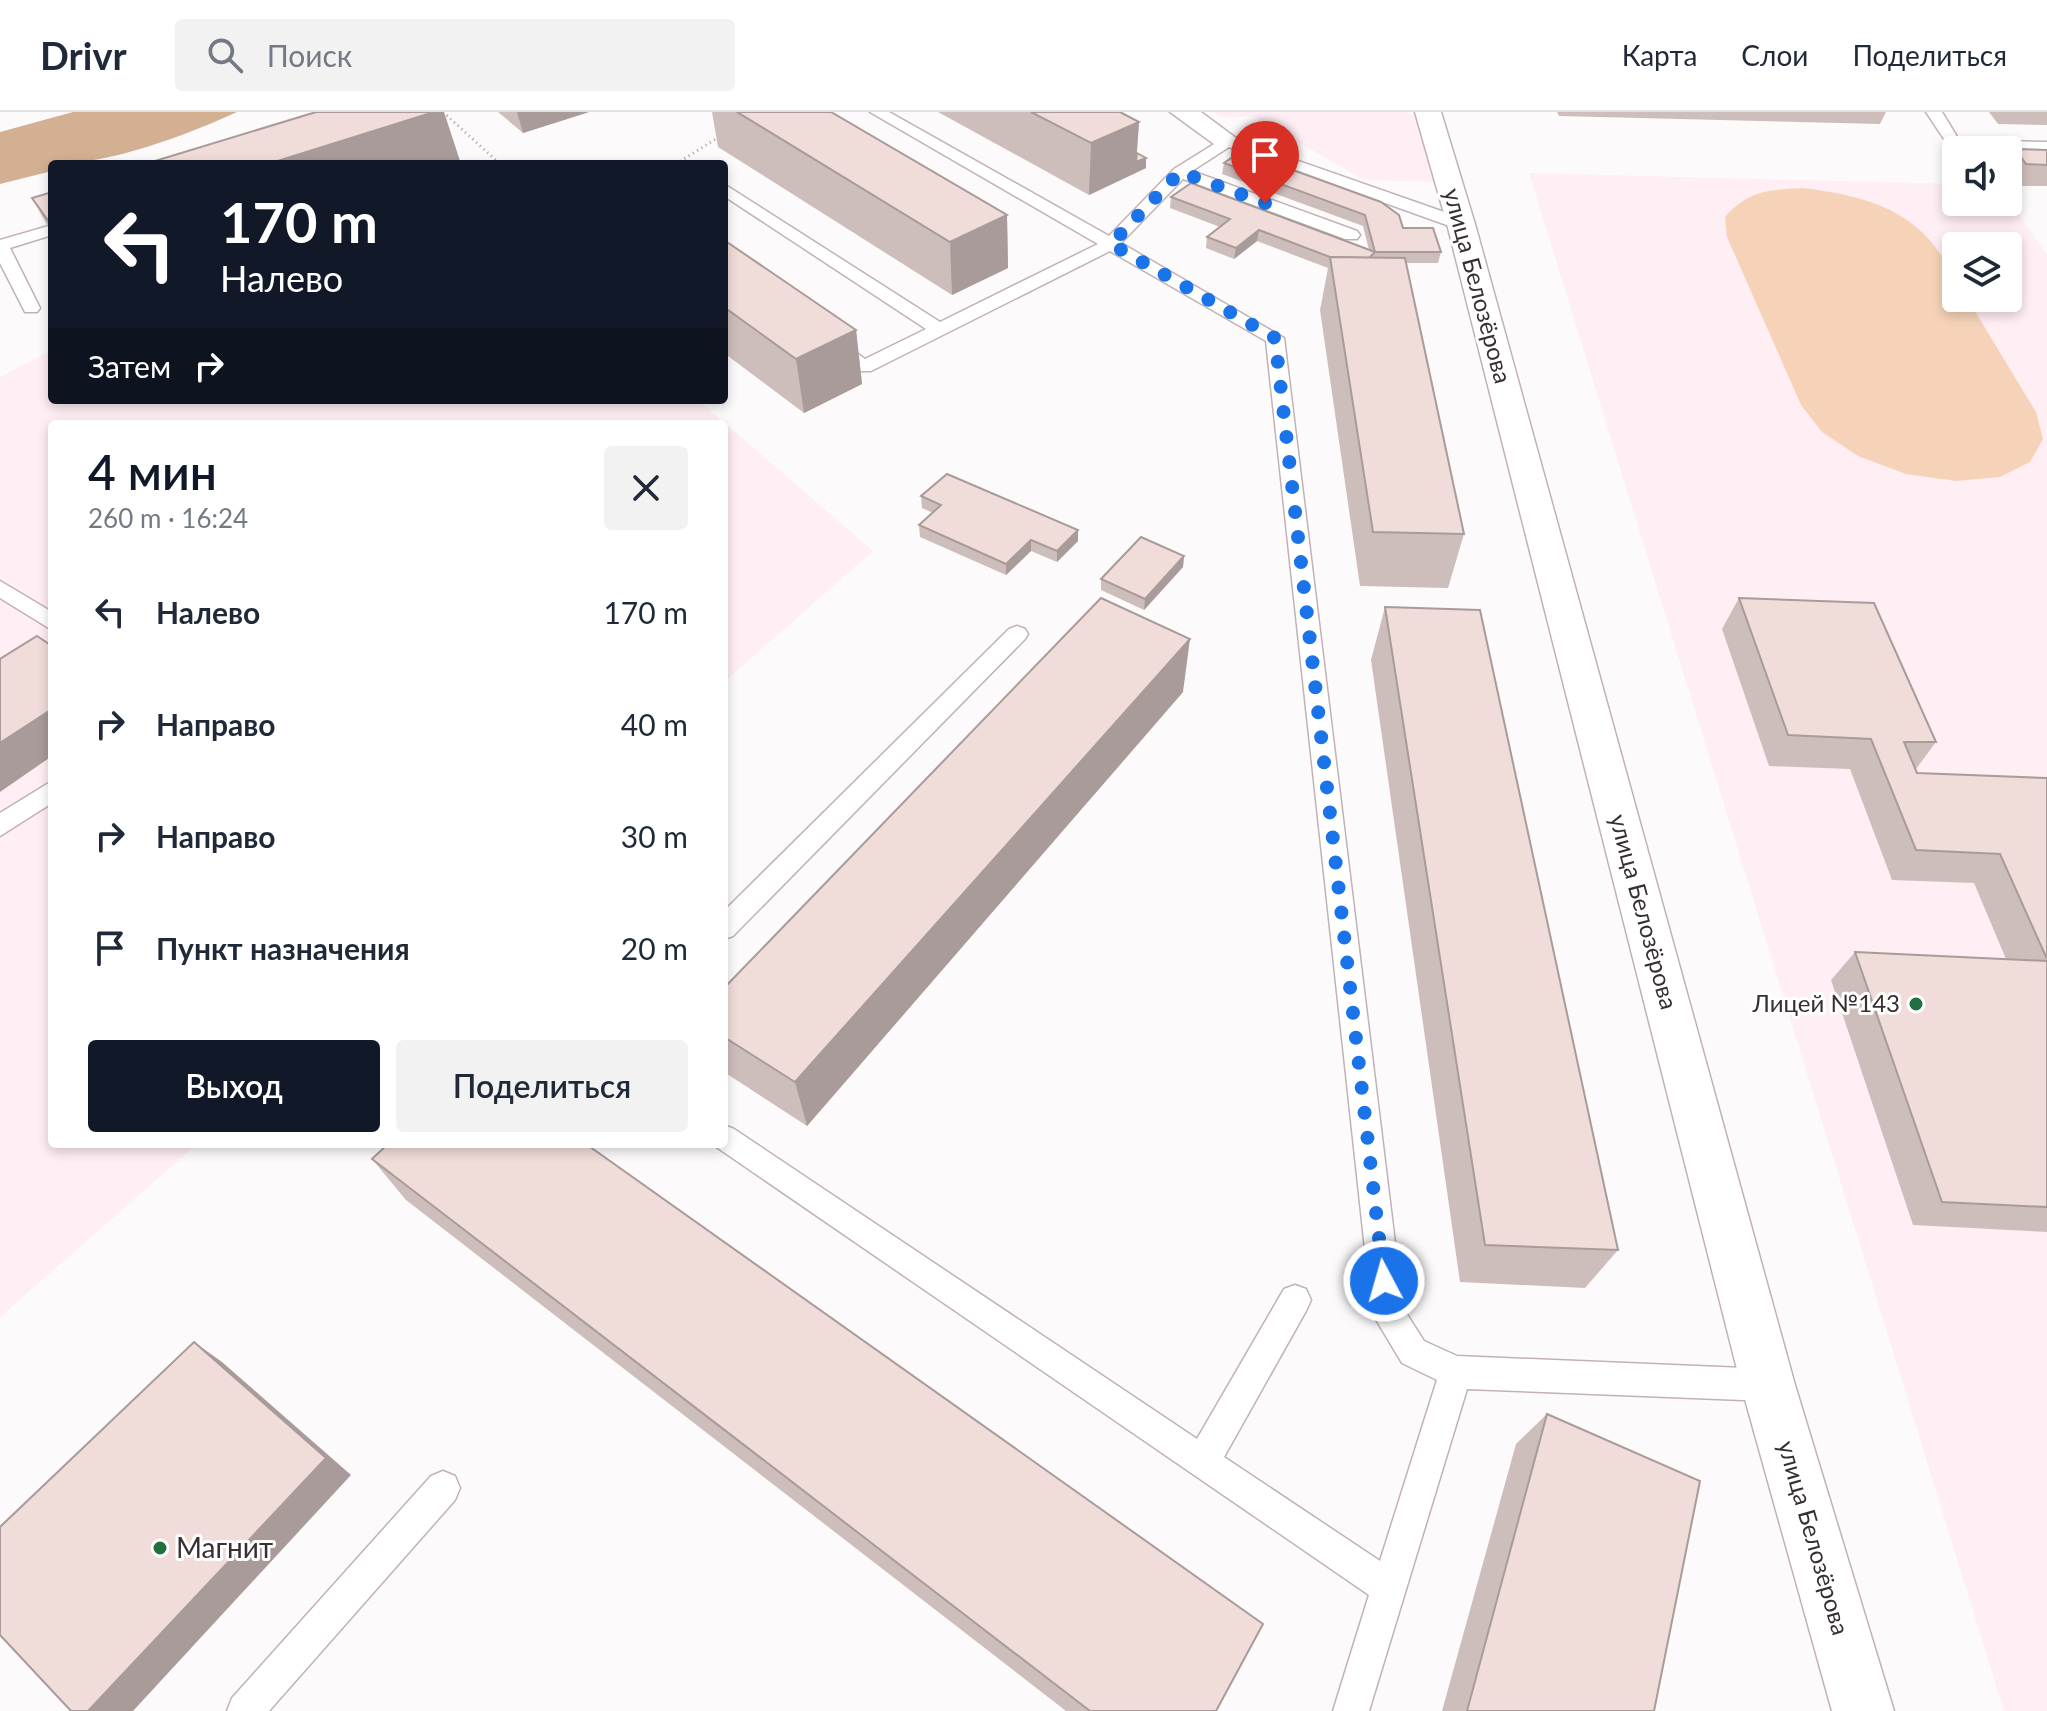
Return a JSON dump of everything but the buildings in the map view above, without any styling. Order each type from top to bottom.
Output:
[{"type":"street","points":[[1183,112],[1227,141]]},
{"type":"street","name":"улица Белозёрова","points":[[1428,112],[1461,224],[1768,1385],[1863,1711]]},
{"type":"street","points":[[2022,149],[2047,150]]},
{"type":"lane","points":[[878,112],[1275,338],[1388,1313],[1413,1352],[1456,1372],[1768,1385]]},
{"type":"lane","points":[[1934,112],[1950,136]]},
{"type":"lane","points":[[813,331],[864,367],[1111,244],[1180,172],[1227,141],[1461,224]]},
{"type":"lane","points":[[1180,172],[1351,235]]},
{"type":"lane","points":[[728,192],[939,329]]},
{"type":"lane","points":[[31,308],[0,246],[48,231]]},
{"type":"lane","points":[[0,588],[48,619]]},
{"type":"lane","points":[[728,924],[1017,634]]},
{"type":"lane","points":[[0,826],[48,793]]},
{"type":"lane","points":[[728,1141],[1389,1588]]},
{"type":"lane","points":[[1202,1462],[1295,1300]]},
{"type":"lane","points":[[1351,1711],[1456,1372]]},
{"type":"lane","points":[[245,1711],[443,1488]]},
{"type":"path","points":[[443,112],[495,160]]},
{"type":"path","points":[[682,160],[732,128]]},
{"type":"shaded area","points":[[73,112],[237,112],[122,154],[92,160],[48,160],[48,172],[0,184],[0,132]]},
{"type":"shaded area","points":[[1213,112],[1406,112],[1417,118],[1434,182],[1364,180],[1253,116],[1224,118]]},
{"type":"shaded area","name":"Лицей №143","points":[[1529,173],[1942,184],[1942,216],[2020,216],[2047,255],[2047,1711],[2004,1711]]},
{"type":"shaded area","points":[[1803,188],[1882,206],[1900,215],[1930,241],[1942,257],[1942,312],[1975,312],[2036,412],[2043,439],[2030,462],[2000,477],[1956,481],[1906,474],[1858,456],[1822,432],[1801,405],[1727,237],[1725,217],[1734,208],[1751,196]]},
{"type":"shaded area","points":[[48,352],[48,404],[703,404],[721,420],[48,420],[48,1148],[192,1148],[0,1317],[0,377]]},
{"type":"shaded area","points":[[728,426],[873,551],[728,678]]},
{"type":"place","name":"Лицей №143","points":[[1916,1004]]},
{"type":"place","name":"Магнит","points":[[160,1548]]},
{"type":"route","points":[[1265,203],[1180,172],[1111,244],[1275,338],[1384,1281]]}]
